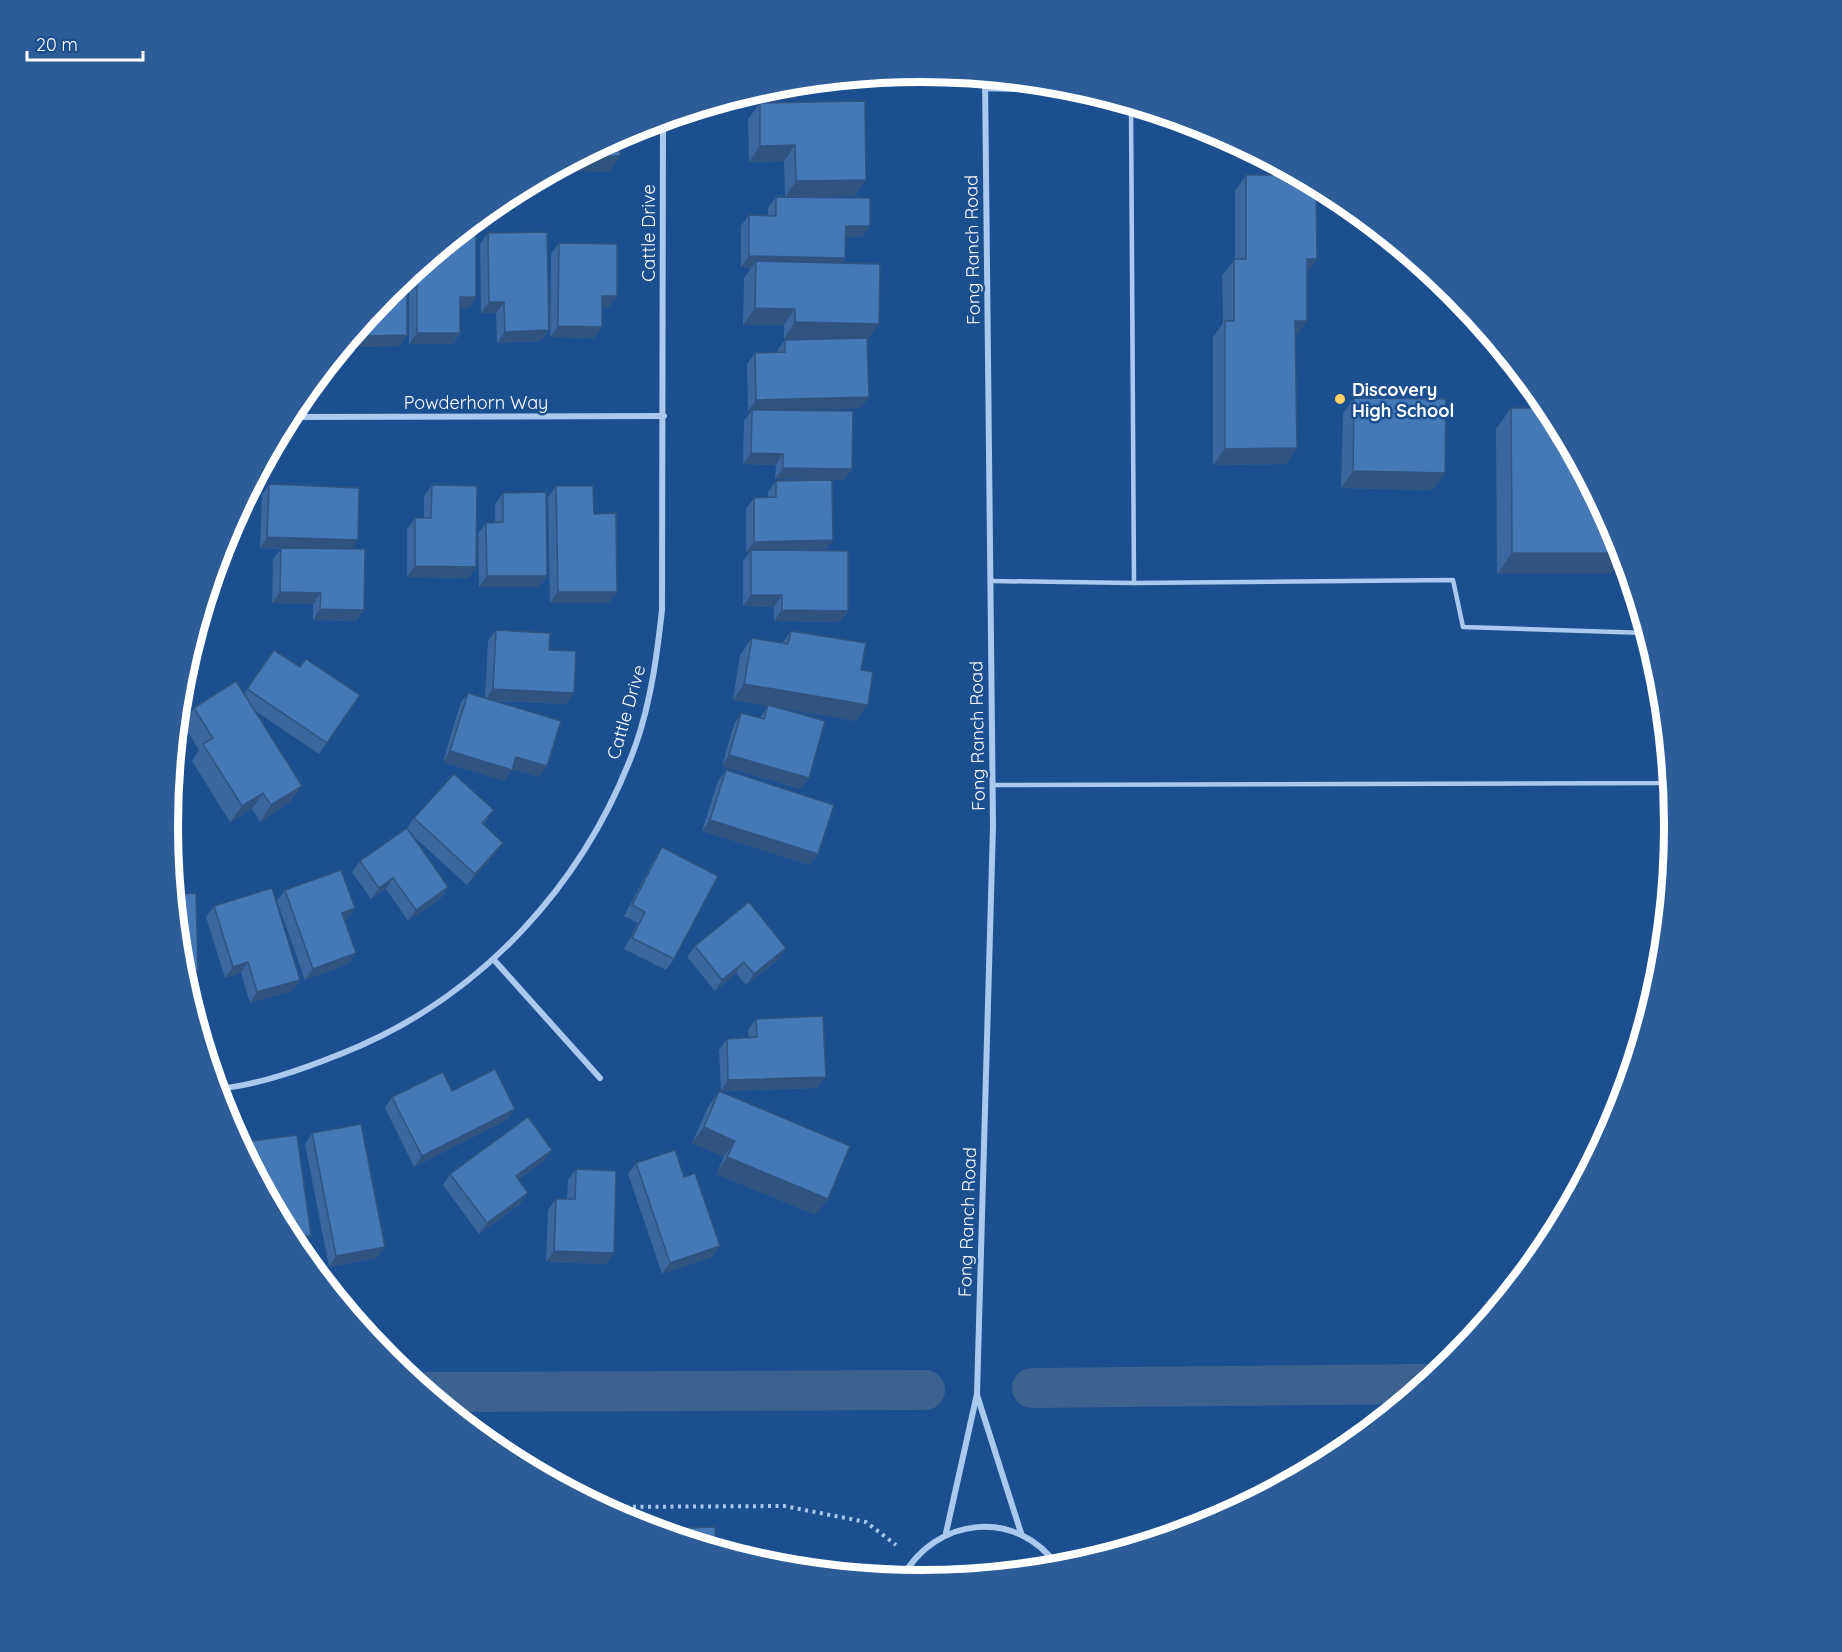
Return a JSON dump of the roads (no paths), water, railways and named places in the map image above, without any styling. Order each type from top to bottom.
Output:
[{"type":"street","name":"Fong Ranch Road","points":[[946,1533],[976,1394],[993,785],[985,86]]},
{"type":"street","name":"Cattle Drive","points":[[225,1087],[301,1070],[376,1040],[446,998],[494,960],[527,927],[577,863],[605,817],[636,743],[656,664],[662,610],[663,129]]},
{"type":"street","name":"Powderhorn Way","points":[[300,417],[664,416]]},
{"type":"street","points":[[494,960],[600,1078]]},
{"type":"street","name":"Fong Ranch Road","points":[[976,1394],[1021,1533]]},
{"type":"street","points":[[907,1569],[914,1559],[946,1533],[969,1528],[994,1528],[1021,1533],[1040,1546],[1050,1558]]},
{"type":"lane","points":[[985,89],[1023,90]]},
{"type":"lane","points":[[1131,113],[1134,583]]},
{"type":"lane","points":[[991,582],[1453,580],[1463,627],[1639,633]]},
{"type":"lane","points":[[993,785],[1662,783],[1662,772]]},
{"type":"waterway","points":[[1032,1388],[1412,1384]]},
{"type":"waterway","points":[[439,1392],[925,1390]]},
{"type":"place","name":"Discovery High School","points":[[1340,399]]}]
